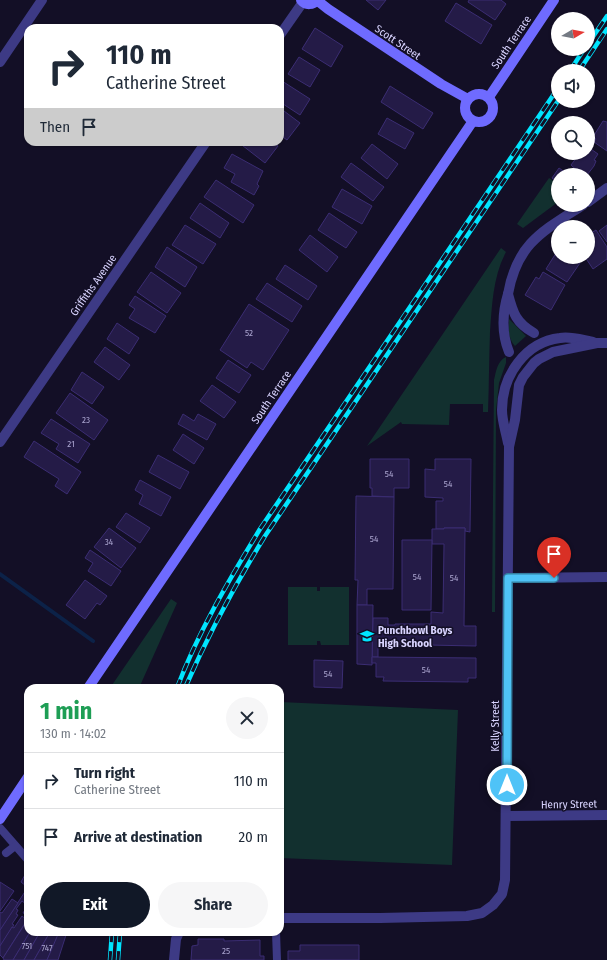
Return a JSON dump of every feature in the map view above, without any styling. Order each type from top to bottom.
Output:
[{"type":"street","points":[[26,24],[42,0]]},
{"type":"street","points":[[284,29],[302,1],[310,4],[318,0]]},
{"type":"street","name":"Scott Street","points":[[318,0],[328,9],[417,69],[468,99]]},
{"type":"street","name":"South Terrace","points":[[489,97],[554,0]]},
{"type":"street","points":[[0,62],[24,27]]},
{"type":"street","points":[[480,93],[489,97],[494,109],[490,117],[482,122],[473,121],[469,118],[465,109],[468,99],[471,96],[480,93]]},
{"type":"street","name":"South Terrace","points":[[91,684],[473,121]]},
{"type":"street","name":"Griffiths Avenue","points":[[0,442],[203,146]]},
{"type":"street","points":[[595,197],[607,188]]},
{"type":"street","points":[[509,352],[504,337],[504,309],[511,279],[516,266],[531,242],[540,233],[572,212]]},
{"type":"street","points":[[508,294],[512,309],[518,321],[526,329],[534,333]]},
{"type":"street","name":"Kelly Street","points":[[509,446],[503,422],[502,410],[506,386],[514,366],[533,348],[551,340],[575,338],[602,343]]},
{"type":"street","name":"Kelly Street","points":[[284,918],[467,916],[482,913],[498,901],[504,888],[507,816],[509,446],[517,395],[523,377],[534,364],[546,355],[553,352],[602,343]]},
{"type":"street","points":[[508,578],[607,577]]},
{"type":"street","points":[[0,819],[24,783]]},
{"type":"street","name":"Henry Street","points":[[507,816],[607,815]]},
{"type":"street","points":[[174,960],[177,936]]},
{"type":"lane","points":[[0,828],[24,856]]},
{"type":"lane","points":[[6,854],[15,846]]},
{"type":"lane","points":[[276,936],[277,960]]},
{"type":"green space","points":[[549,178],[551,179],[551,207],[523,228],[517,224]]},
{"type":"green space","points":[[501,248],[506,252],[498,271],[493,301],[490,332],[488,412],[483,412],[483,404],[450,404],[449,425],[402,424],[401,422],[367,446]]},
{"type":"green space","points":[[509,319],[526,336],[515,346],[510,337]]},
{"type":"green space","points":[[506,357],[506,363],[499,383],[496,410],[495,612],[492,612],[494,380],[499,364]]},
{"type":"green space","points":[[288,587],[317,587],[317,591],[320,591],[320,587],[349,587],[349,645],[321,645],[320,641],[317,641],[317,645],[288,645]]},
{"type":"green space","points":[[171,599],[177,603],[141,684],[113,684]]},
{"type":"green space","points":[[284,702],[458,710],[452,865],[284,858]]},
{"type":"building","points":[[366,0],[386,0],[378,10]]},
{"type":"building","points":[[469,0],[501,0],[506,4],[495,20],[468,2]]},
{"type":"building","points":[[456,3],[492,25],[481,44],[445,21]]},
{"type":"building","points":[[315,28],[343,46],[331,67],[302,49]]},
{"type":"building","points":[[299,57],[320,70],[310,87],[288,74]]},
{"type":"building","points":[[284,82],[310,99],[300,115],[284,105]]},
{"type":"building","points":[[390,86],[433,113],[423,129],[381,102]]},
{"type":"building","points":[[284,111],[300,123],[287,140],[284,138]]},
{"type":"building","points":[[387,118],[414,133],[405,149],[378,134]]},
{"type":"building","points":[[603,121],[607,122],[607,151],[595,143],[595,134]]},
{"type":"building","points":[[372,144],[398,164],[387,179],[361,158]]},
{"type":"building","points":[[243,146],[278,146],[265,163]]},
{"type":"building","points":[[232,154],[263,171],[257,184],[259,186],[254,195],[231,182],[235,174],[224,168]]},
{"type":"building","points":[[575,160],[596,161],[592,168],[574,168],[571,165]]},
{"type":"building","points":[[351,163],[384,187],[373,201],[341,177]]},
{"type":"building","points":[[216,180],[254,205],[243,223],[204,197]]},
{"type":"building","points":[[342,189],[372,206],[362,224],[332,207]]},
{"type":"building","points":[[200,203],[229,223],[220,238],[190,218]]},
{"type":"building","points":[[329,213],[357,232],[346,248],[318,230]]},
{"type":"building","points":[[185,225],[216,244],[203,264],[172,245]]},
{"type":"building","points":[[607,225],[607,242],[599,231]]},
{"type":"building","points":[[595,231],[607,247],[607,259],[593,269],[590,264],[595,264]]},
{"type":"building","points":[[310,235],[338,257],[327,272],[299,250]]},
{"type":"building","points":[[167,247],[197,267],[185,287],[155,267]]},
{"type":"building","points":[[551,261],[551,264],[579,264],[567,282],[546,269]]},
{"type":"building","points":[[285,265],[317,286],[308,300],[276,279]]},
{"type":"building","points":[[151,272],[181,293],[167,313],[137,292]]},
{"type":"building","points":[[543,272],[565,285],[551,310],[525,295],[536,277],[539,279]]},
{"type":"building","points":[[267,283],[302,306],[292,322],[256,299]]},
{"type":"building","points":[[135,296],[166,316],[155,333],[129,318],[135,309],[129,305]]},
{"type":"building","points":[[249,304],[289,330],[263,370],[251,362],[247,368],[220,350]]},
{"type":"building","points":[[117,323],[139,338],[129,354],[107,339]]},
{"type":"building","points":[[105,347],[130,365],[119,380],[94,362]]},
{"type":"building","points":[[228,360],[251,375],[239,393],[216,378]]},
{"type":"building","points":[[82,372],[104,387],[92,404],[71,390]]},
{"type":"building","points":[[212,385],[236,402],[224,418],[200,401]]},
{"type":"building","points":[[70,393],[108,420],[94,440],[56,413]]},
{"type":"building","points":[[183,414],[194,421],[198,414],[216,424],[207,440],[178,424]]},
{"type":"building","points":[[51,419],[90,444],[78,463],[56,449],[59,444],[41,433]]},
{"type":"building","points":[[183,434],[204,448],[194,464],[173,450]]},
{"type":"building","points":[[34,441],[81,472],[67,494],[55,486],[59,479],[24,457]]},
{"type":"building","points":[[158,455],[189,472],[180,489],[149,472]]},
{"type":"building","points":[[370,459],[409,459],[409,488],[394,488],[394,497],[372,496],[372,488],[370,488]]},
{"type":"building","points":[[435,459],[471,459],[470,532],[465,531],[465,528],[436,529],[436,501],[443,501],[443,498],[425,497],[425,469],[435,470]]},
{"type":"building","points":[[140,480],[171,497],[161,516],[139,504],[143,495],[135,490]]},
{"type":"building","points":[[356,496],[394,497],[393,589],[367,589],[367,605],[357,605],[358,580],[355,580]]},
{"type":"building","points":[[126,513],[150,528],[140,543],[116,527]]},
{"type":"building","points":[[109,528],[136,548],[121,568],[94,547]]},
{"type":"building","points":[[465,528],[464,626],[476,626],[476,646],[378,644],[378,657],[372,657],[373,618],[388,618],[388,625],[431,624],[431,612],[443,613],[444,544],[432,544],[432,529]]},
{"type":"building","points":[[402,540],[432,540],[431,610],[402,610]]},
{"type":"building","points":[[90,550],[121,571],[111,586],[88,571],[93,563],[85,558]]},
{"type":"building","points":[[85,580],[107,596],[100,605],[97,603],[85,619],[66,605]]},
{"type":"building","points":[[357,605],[373,605],[372,665],[357,664]]},
{"type":"building","points":[[372,657],[476,658],[476,678],[468,678],[468,682],[383,681],[384,677],[376,677],[376,663],[372,663]]},
{"type":"building","points":[[314,660],[343,661],[342,688],[314,687]]},
{"type":"building","points":[[24,877],[24,884],[21,882]]},
{"type":"building","points":[[0,882],[14,891],[0,911]]},
{"type":"building","points":[[24,893],[24,902],[22,901],[16,909],[18,910],[16,914],[18,915],[12,924],[14,925],[0,946],[0,930]]},
{"type":"building","points":[[12,899],[18,903],[0,930],[0,912],[2,913]]},
{"type":"building","points":[[22,916],[24,918],[24,925],[3,958],[0,955],[0,946],[12,927],[14,928]]},
{"type":"building","points":[[24,925],[24,936],[28,936],[13,960],[4,960],[3,958]]},
{"type":"building","points":[[28,936],[38,936],[24,960],[13,960]]},
{"type":"building","points":[[38,936],[48,936],[34,960],[24,960]]},
{"type":"building","points":[[48,936],[58,936],[47,960],[34,960]]},
{"type":"building","points":[[57,936],[66,936],[58,960],[47,960]]},
{"type":"building","points":[[198,939],[224,939],[224,941],[260,940],[260,956],[264,956],[264,960],[191,960],[192,946],[198,945]]},
{"type":"building","points":[[300,945],[359,945],[359,960],[288,960],[288,951],[300,951]]},
{"type":"waterway","points":[[0,574],[93,641]]},
{"type":"railway","points":[[595,34],[607,16]]},
{"type":"railway","points":[[584,64],[607,29]]},
{"type":"railway","points":[[574,64],[580,56]]},
{"type":"railway","points":[[179,684],[204,627],[260,529],[551,98]]},
{"type":"railway","points":[[187,684],[222,610],[265,536],[553,108]]},
{"type":"railway","points":[[110,960],[112,936]]},
{"type":"railway","points":[[118,960],[120,936]]},
{"type":"place","name":"Punchbowl Boys High School","points":[[367,636]]},
{"type":"route","points":[[507,785],[508,578],[554,578]]}]
